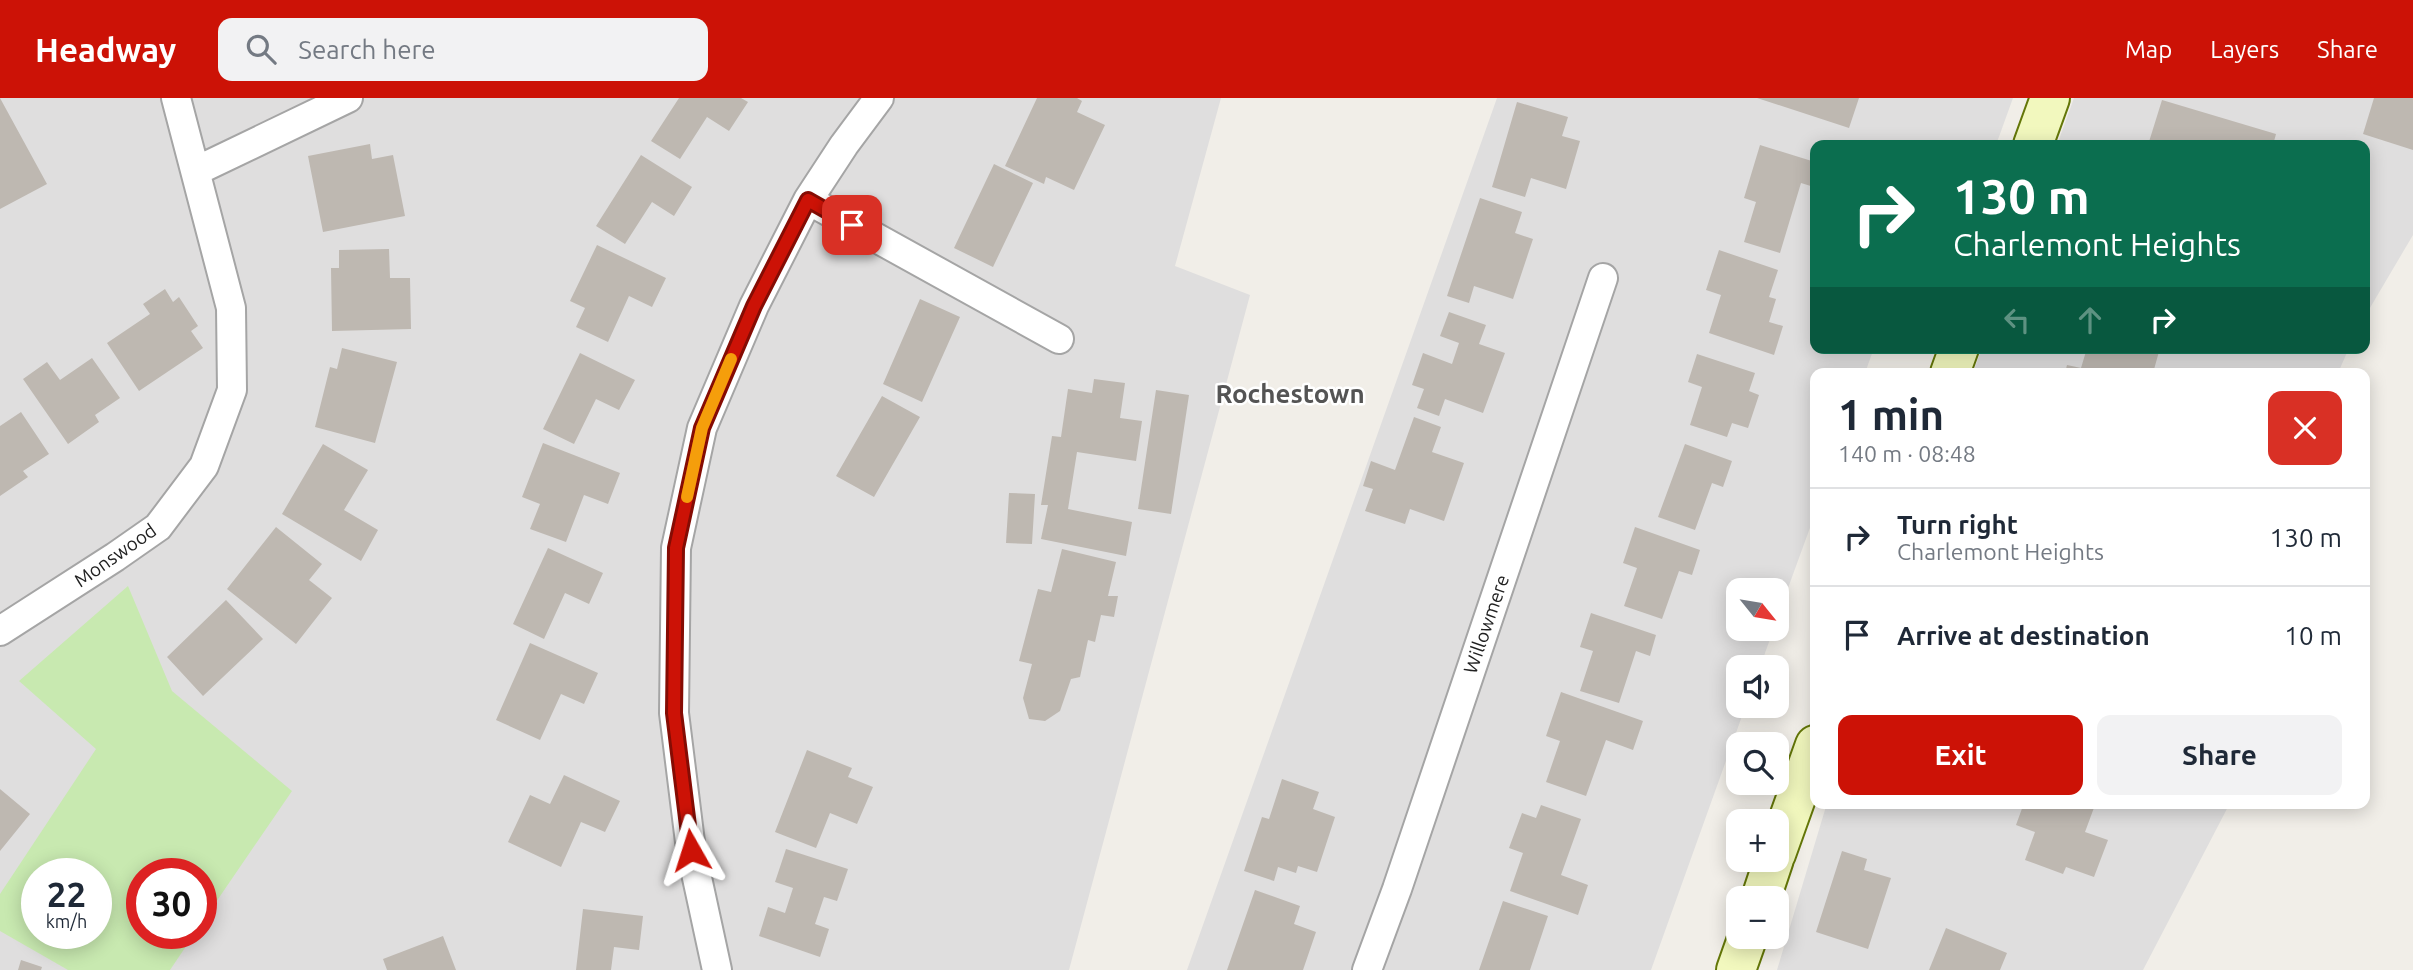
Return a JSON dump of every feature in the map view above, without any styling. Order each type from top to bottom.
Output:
[{"type":"main road","points":[[2035,140],[2050,98]]},
{"type":"main road","points":[[1789,818],[1810,759]]},
{"type":"main road","points":[[1736,970],[1743,949]]},
{"type":"street","name":"Monswood","points":[[0,631],[158,527],[204,467],[232,390],[231,308],[176,98]]},
{"type":"street","points":[[196,171],[348,98]]},
{"type":"street","points":[[717,970],[691,850],[674,713],[676,548],[702,428],[754,306],[808,200],[879,98]]},
{"type":"street","points":[[808,200],[1059,339]]},
{"type":"street","name":"Willowmere","points":[[1367,970],[1397,889],[1603,278]]},
{"type":"shaded area","points":[[0,98],[1221,98],[1175,266],[1250,295],[1069,970],[0,970]]},
{"type":"shaded area","points":[[1497,98],[2013,98],[1998,140],[1810,140],[1810,354],[1872,354],[1867,368],[1810,368],[1810,528],[1789,585],[1789,578],[1726,578],[1726,641],[1769,641],[1764,655],[1726,655],[1726,718],[1741,718],[1736,732],[1726,732],[1726,761],[1651,970],[1187,970]]},
{"type":"shaded area","points":[[2074,98],[2413,98],[2413,235],[2370,308],[2370,140],[2059,140]]},
{"type":"shaded area","points":[[1980,354],[2346,354],[2340,368],[1975,368]]},
{"type":"shaded area","points":[[1825,809],[2227,809],[2143,970],[1777,970],[1783,949],[1789,949],[1789,930]]},
{"type":"green space","points":[[128,586],[172,691],[292,791],[217,901],[217,858],[126,858],[126,949],[184,949],[170,970],[68,970],[31,949],[112,949],[112,858],[24,858],[96,749],[19,681]]},
{"type":"green space","points":[[21,862],[21,943],[0,931],[0,894]]},
{"type":"building","points":[[0,98],[47,184],[0,209]]},
{"type":"building","points":[[679,98],[741,98],[748,102],[729,131],[707,117],[680,159],[651,141]]},
{"type":"building","points":[[1037,98],[1077,98],[1082,101],[1077,112],[1105,125],[1074,190],[1046,177],[1044,184],[1005,166]]},
{"type":"building","points":[[1757,98],[1859,98],[1849,128]]},
{"type":"building","points":[[2374,98],[2413,98],[2413,150],[2363,134]]},
{"type":"building","points":[[2162,100],[2276,134],[2274,140],[2150,140]]},
{"type":"building","points":[[1517,102],[1568,117],[1562,136],[1580,141],[1566,189],[1531,178],[1525,197],[1492,187]]},
{"type":"building","points":[[370,144],[372,159],[393,155],[405,216],[323,232],[308,156]]},
{"type":"building","points":[[1760,145],[1810,160],[1810,186],[1801,183],[1780,253],[1744,242],[1756,202],[1744,198]]},
{"type":"building","points":[[641,155],[692,187],[674,216],[652,202],[625,244],[596,226]]},
{"type":"building","points":[[994,164],[1033,183],[993,267],[954,248]]},
{"type":"building","points":[[1480,198],[1522,212],[1515,233],[1533,239],[1513,299],[1474,286],[1469,303],[1447,296]]},
{"type":"building","points":[[597,245],[666,278],[652,307],[629,296],[608,342],[576,327],[585,308],[570,301]]},
{"type":"building","points":[[389,249],[390,278],[410,278],[411,329],[332,331],[331,268],[339,268],[339,250]]},
{"type":"building","points":[[1719,250],[1778,270],[1769,297],[1776,299],[1769,322],[1783,326],[1774,355],[1709,333],[1721,295],[1706,290]]},
{"type":"building","points":[[165,289],[173,302],[179,297],[198,326],[191,331],[203,348],[139,391],[107,343],[150,314],[143,304]]},
{"type":"building","points":[[920,299],[960,317],[922,402],[883,384]]},
{"type":"building","points":[[1449,312],[1486,325],[1479,344],[1505,353],[1483,413],[1445,399],[1439,416],[1417,408],[1424,389],[1412,385],[1423,353],[1452,364],[1459,343],[1440,336]]},
{"type":"building","points":[[342,348],[397,362],[375,443],[315,427],[330,367],[337,369]]},
{"type":"building","points":[[580,353],[635,380],[619,410],[596,399],[574,444],[543,429]]},
{"type":"building","points":[[1697,354],[1755,373],[1749,391],[1759,395],[1748,428],[1732,423],[1727,437],[1690,425],[1702,387],[1688,382]]},
{"type":"building","points":[[2085,354],[2158,354],[2154,368],[2081,368]]},
{"type":"building","points":[[92,358],[120,398],[95,415],[99,422],[68,444],[23,379],[47,362],[60,380]]},
{"type":"building","points":[[1094,379],[1125,383],[1120,418],[1142,421],[1136,461],[1077,452],[1068,509],[1132,522],[1126,556],[1041,539],[1048,505],[1041,505],[1052,436],[1061,437],[1068,389],[1092,393]]},
{"type":"building","points":[[1156,390],[1189,395],[1171,514],[1138,509]]},
{"type":"building","points":[[882,396],[920,417],[874,497],[836,476]]},
{"type":"building","points":[[21,412],[49,454],[23,471],[28,477],[0,496],[0,426]]},
{"type":"building","points":[[1414,417],[1441,427],[1432,452],[1464,463],[1444,521],[1410,509],[1405,524],[1365,511],[1373,489],[1363,486],[1371,461],[1395,470]]},
{"type":"building","points":[[543,443],[620,473],[608,504],[584,495],[566,542],[530,529],[540,504],[522,497]]},
{"type":"building","points":[[323,444],[368,470],[344,510],[378,530],[361,561],[282,514]]},
{"type":"building","points":[[1685,444],[1732,461],[1723,487],[1712,483],[1695,530],[1658,517]]},
{"type":"building","points":[[1009,493],[1035,494],[1032,544],[1006,543]]},
{"type":"building","points":[[276,527],[322,564],[309,580],[332,598],[296,644],[227,589]]},
{"type":"building","points":[[1635,527],[1700,550],[1692,575],[1679,571],[1662,619],[1624,606],[1637,568],[1623,563]]},
{"type":"building","points":[[548,548],[603,573],[589,604],[565,593],[544,639],[513,624]]},
{"type":"building","points":[[1062,549],[1116,562],[1108,596],[1118,596],[1114,617],[1101,615],[1095,642],[1088,640],[1080,677],[1071,679],[1060,711],[1045,721],[1029,719],[1023,698],[1032,664],[1019,661],[1038,589],[1051,592]]},
{"type":"building","points":[[226,600],[263,639],[203,696],[167,657]]},
{"type":"building","points":[[1591,613],[1656,635],[1650,656],[1636,651],[1619,703],[1580,691],[1593,651],[1580,647]]},
{"type":"building","points":[[530,643],[598,673],[584,704],[561,694],[540,740],[496,720]]},
{"type":"building","points":[[1561,692],[1643,721],[1633,750],[1606,740],[1586,796],[1546,782],[1560,741],[1546,736]]},
{"type":"building","points":[[807,750],[852,768],[848,777],[873,787],[857,824],[830,813],[816,848],[775,832]]},
{"type":"building","points":[[564,775],[620,801],[605,832],[581,822],[561,867],[508,842],[530,795],[550,804]]},
{"type":"building","points":[[1282,779],[1319,792],[1313,809],[1335,817],[1317,872],[1298,866],[1296,873],[1278,867],[1274,881],[1244,871],[1262,817],[1269,819]]},
{"type":"building","points":[[0,789],[30,814],[0,851]]},
{"type":"building","points":[[1541,805],[1581,819],[1561,875],[1588,885],[1578,915],[1510,891],[1523,853],[1509,848],[1522,813],[1536,818]]},
{"type":"building","points":[[2022,809],[2094,809],[2085,832],[2108,840],[2094,877],[2066,867],[2063,874],[2025,860],[2035,832],[2016,825]]},
{"type":"building","points":[[786,849],[848,869],[837,901],[824,897],[815,924],[829,929],[820,957],[759,936],[768,907],[785,913],[793,888],[775,882]]},
{"type":"building","points":[[1842,851],[1867,859],[1864,870],[1891,878],[1868,949],[1816,932]]},
{"type":"building","points":[[1255,890],[1300,906],[1294,924],[1316,932],[1303,970],[1227,970]]},
{"type":"building","points":[[1503,901],[1548,916],[1530,970],[1479,970]]},
{"type":"building","points":[[583,909],[643,916],[639,950],[614,947],[611,970],[576,970]]},
{"type":"building","points":[[1946,928],[2007,953],[2000,970],[1929,970]]},
{"type":"building","points":[[443,936],[456,970],[387,970],[383,959]]},
{"type":"building","points":[[21,960],[42,967],[41,970],[18,970]]},
{"type":"slow traffic","points":[[687,497],[702,428],[731,359]]},
{"type":"district","name":"Rochestown","points":[[1290,393]]},
{"type":"route","points":[[691,850],[674,713],[676,548],[702,428],[754,306],[808,200],[852,225]]}]
